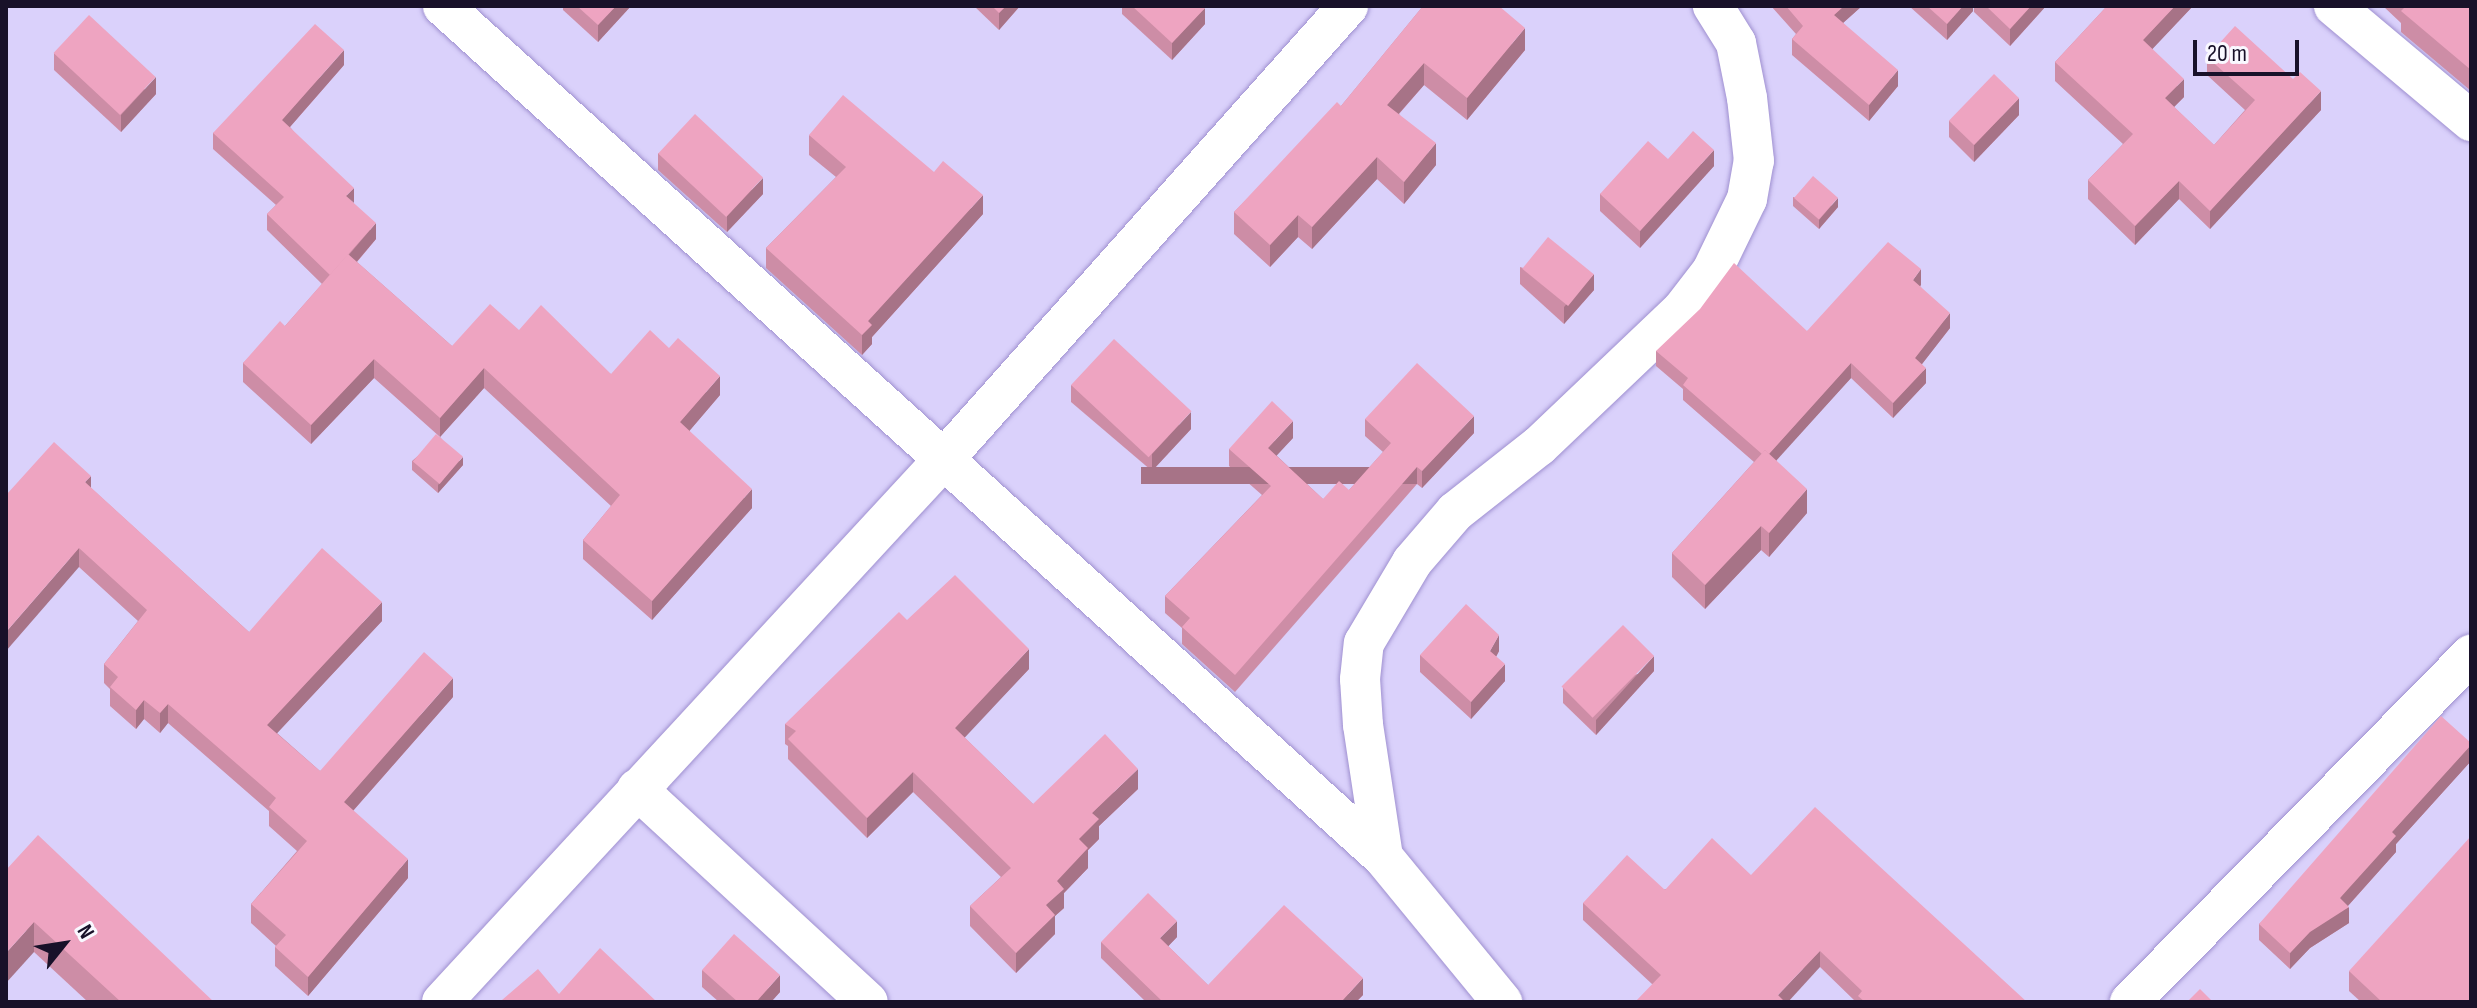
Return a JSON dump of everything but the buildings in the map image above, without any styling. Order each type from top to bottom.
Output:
[{"type":"street","points":[[443,6],[1383,857],[1502,1002]]},
{"type":"street","points":[[442,1002],[944,459],[1348,6]]},
{"type":"street","points":[[1383,857],[1363,725],[1360,679],[1364,643],[1412,562],[1455,512],[1539,446],[1682,310],[1712,271],[1747,199],[1754,161],[1747,98],[1736,43],[1713,6]]},
{"type":"street","points":[[2334,6],[2471,121]]},
{"type":"street","points":[[2130,1002],[2471,655]]},
{"type":"street","points":[[637,789],[868,1002]]}]
